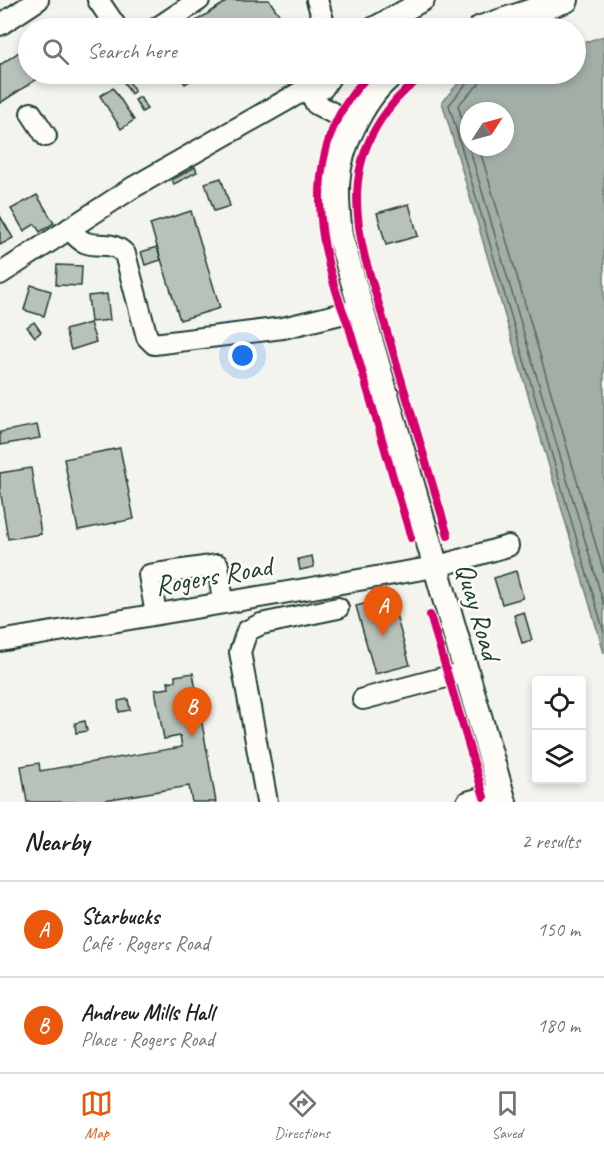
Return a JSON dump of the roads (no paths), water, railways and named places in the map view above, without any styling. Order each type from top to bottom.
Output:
[{"type":"main road","points":[[512,18],[566,0]]},
{"type":"main road","name":"Quay Road","points":[[382,84],[366,104],[355,124],[338,171],[336,195],[340,236],[502,797]]},
{"type":"street","points":[[98,0],[110,18]]},
{"type":"street","points":[[172,18],[199,0]]},
{"type":"street","points":[[317,0],[322,18]]},
{"type":"street","points":[[391,18],[423,0]]},
{"type":"street","points":[[0,25],[33,1]]},
{"type":"street","points":[[0,274],[132,188],[305,84]]},
{"type":"street","points":[[311,84],[316,104],[355,124]]},
{"type":"street","points":[[31,113],[46,136]]},
{"type":"street","points":[[70,228],[77,239],[84,244],[113,246],[125,254],[147,337],[154,344],[283,328],[361,309]]},
{"type":"street","name":"Rogers Road","points":[[0,641],[435,567],[508,546]]},
{"type":"street","points":[[156,614],[149,575],[218,565],[223,602]]},
{"type":"street","points":[[267,802],[240,652],[247,632],[261,624],[338,608]]},
{"type":"street","points":[[363,699],[465,672]]},
{"type":"street","points":[[467,802],[502,797]]},
{"type":"water","points":[[604,36],[604,653],[442,102],[458,84],[586,84],[586,42]]},
{"type":"place","name":"Starbucks","points":[[383,636]]},
{"type":"place","name":"Andrew Mills Hall","points":[[192,737]]}]
